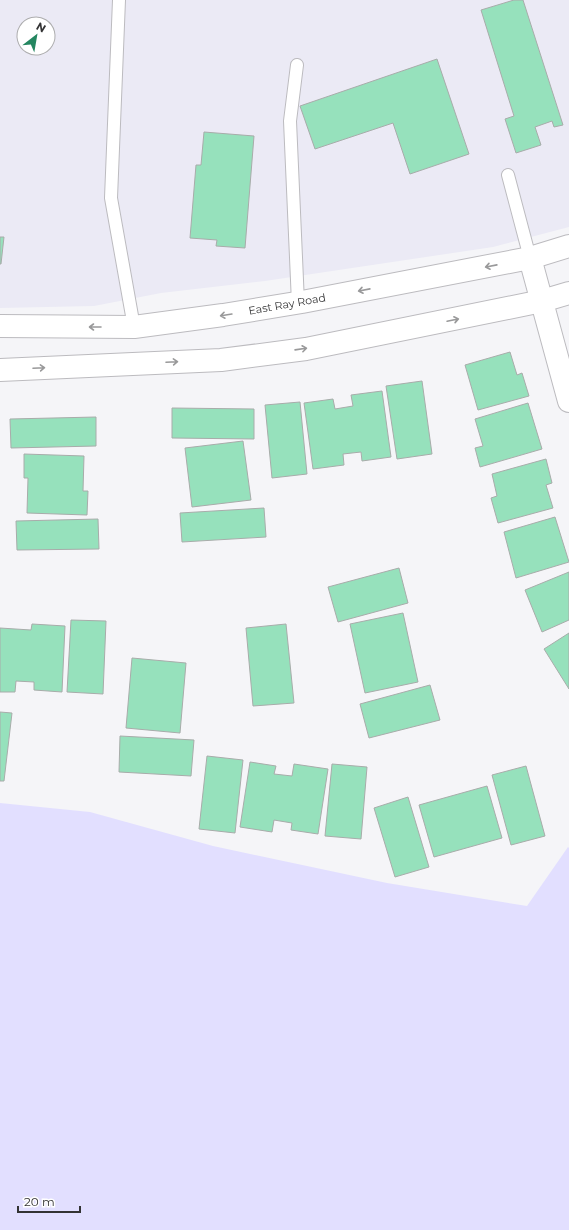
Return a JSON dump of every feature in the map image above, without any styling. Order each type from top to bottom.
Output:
[{"type":"main road","name":"East Ray Road","points":[[0,326],[134,327],[298,303],[530,258],[569,246]]},
{"type":"main road","points":[[530,258],[569,401]]},
{"type":"main road","points":[[0,370],[221,360],[306,349],[542,301],[569,293]]},
{"type":"lane","points":[[119,0],[111,198],[134,327]]},
{"type":"lane","points":[[297,65],[290,120],[298,303]]},
{"type":"lane","points":[[508,175],[530,258]]},
{"type":"shaded area","points":[[0,0],[569,0],[569,227],[493,247],[265,281],[161,293],[94,306],[0,308]]},
{"type":"shaded area","points":[[0,803],[90,812],[213,846],[387,883],[527,906],[568,847],[569,1230],[0,1230]]},
{"type":"building","points":[[514,0],[523,0],[563,125],[554,127],[552,121],[535,127],[541,145],[516,153],[505,119],[514,116],[481,10]]},
{"type":"building","points":[[437,59],[469,154],[410,174],[393,123],[315,149],[300,106]]},
{"type":"building","points":[[204,132],[254,136],[245,248],[216,246],[217,240],[190,238],[196,165],[201,165]]},
{"type":"building","points":[[0,237],[4,237],[1,264],[0,264]]},
{"type":"building","points":[[510,352],[517,375],[522,373],[529,396],[478,410],[465,365]]},
{"type":"building","points":[[422,381],[432,454],[397,459],[386,386]]},
{"type":"building","points":[[382,391],[391,457],[362,461],[361,452],[343,454],[344,465],[313,469],[304,403],[333,399],[335,409],[353,406],[351,395]]},
{"type":"building","points":[[300,402],[307,474],[272,478],[265,405]]},
{"type":"building","points":[[528,403],[542,449],[480,467],[475,448],[483,446],[475,419]]},
{"type":"building","points":[[172,408],[254,409],[254,439],[172,438]]},
{"type":"building","points":[[96,417],[96,446],[11,448],[10,419]]},
{"type":"building","points":[[243,441],[251,500],[192,507],[185,448]]},
{"type":"building","points":[[24,454],[84,456],[83,491],[88,491],[87,515],[27,513],[28,478],[24,478]]},
{"type":"building","points":[[546,459],[552,483],[546,485],[553,508],[498,523],[491,498],[497,496],[492,474]]},
{"type":"building","points":[[264,508],[266,537],[182,542],[180,513]]},
{"type":"building","points":[[555,517],[569,562],[516,578],[504,532]]},
{"type":"building","points":[[98,519],[99,549],[17,550],[16,521]]},
{"type":"building","points":[[399,568],[408,603],[338,622],[328,587]]},
{"type":"building","points":[[569,572],[569,620],[542,632],[525,590]]},
{"type":"building","points":[[403,613],[418,682],[365,693],[350,624]]},
{"type":"building","points":[[71,620],[106,621],[103,694],[67,692]]},
{"type":"building","points":[[32,624],[65,626],[62,692],[34,690],[34,682],[16,681],[15,692],[0,692],[0,628],[31,630]]},
{"type":"building","points":[[286,624],[294,703],[253,706],[246,628]]},
{"type":"building","points":[[569,633],[569,689],[544,649]]},
{"type":"building","points":[[132,658],[186,663],[180,733],[126,728]]},
{"type":"building","points":[[430,685],[440,720],[369,738],[360,704]]},
{"type":"building","points":[[0,712],[12,713],[4,781],[0,781]]},
{"type":"building","points":[[120,736],[194,740],[191,776],[119,772]]},
{"type":"building","points":[[207,756],[243,760],[235,833],[199,829]]},
{"type":"building","points":[[250,762],[276,766],[274,774],[292,776],[294,764],[328,769],[318,834],[291,830],[292,823],[274,820],[272,832],[240,827]]},
{"type":"building","points":[[332,764],[367,767],[361,839],[325,836]]},
{"type":"building","points":[[526,766],[545,836],[511,845],[492,775]]},
{"type":"building","points":[[487,786],[502,838],[434,857],[419,805]]},
{"type":"building","points":[[408,797],[429,867],[395,877],[374,808]]}]
